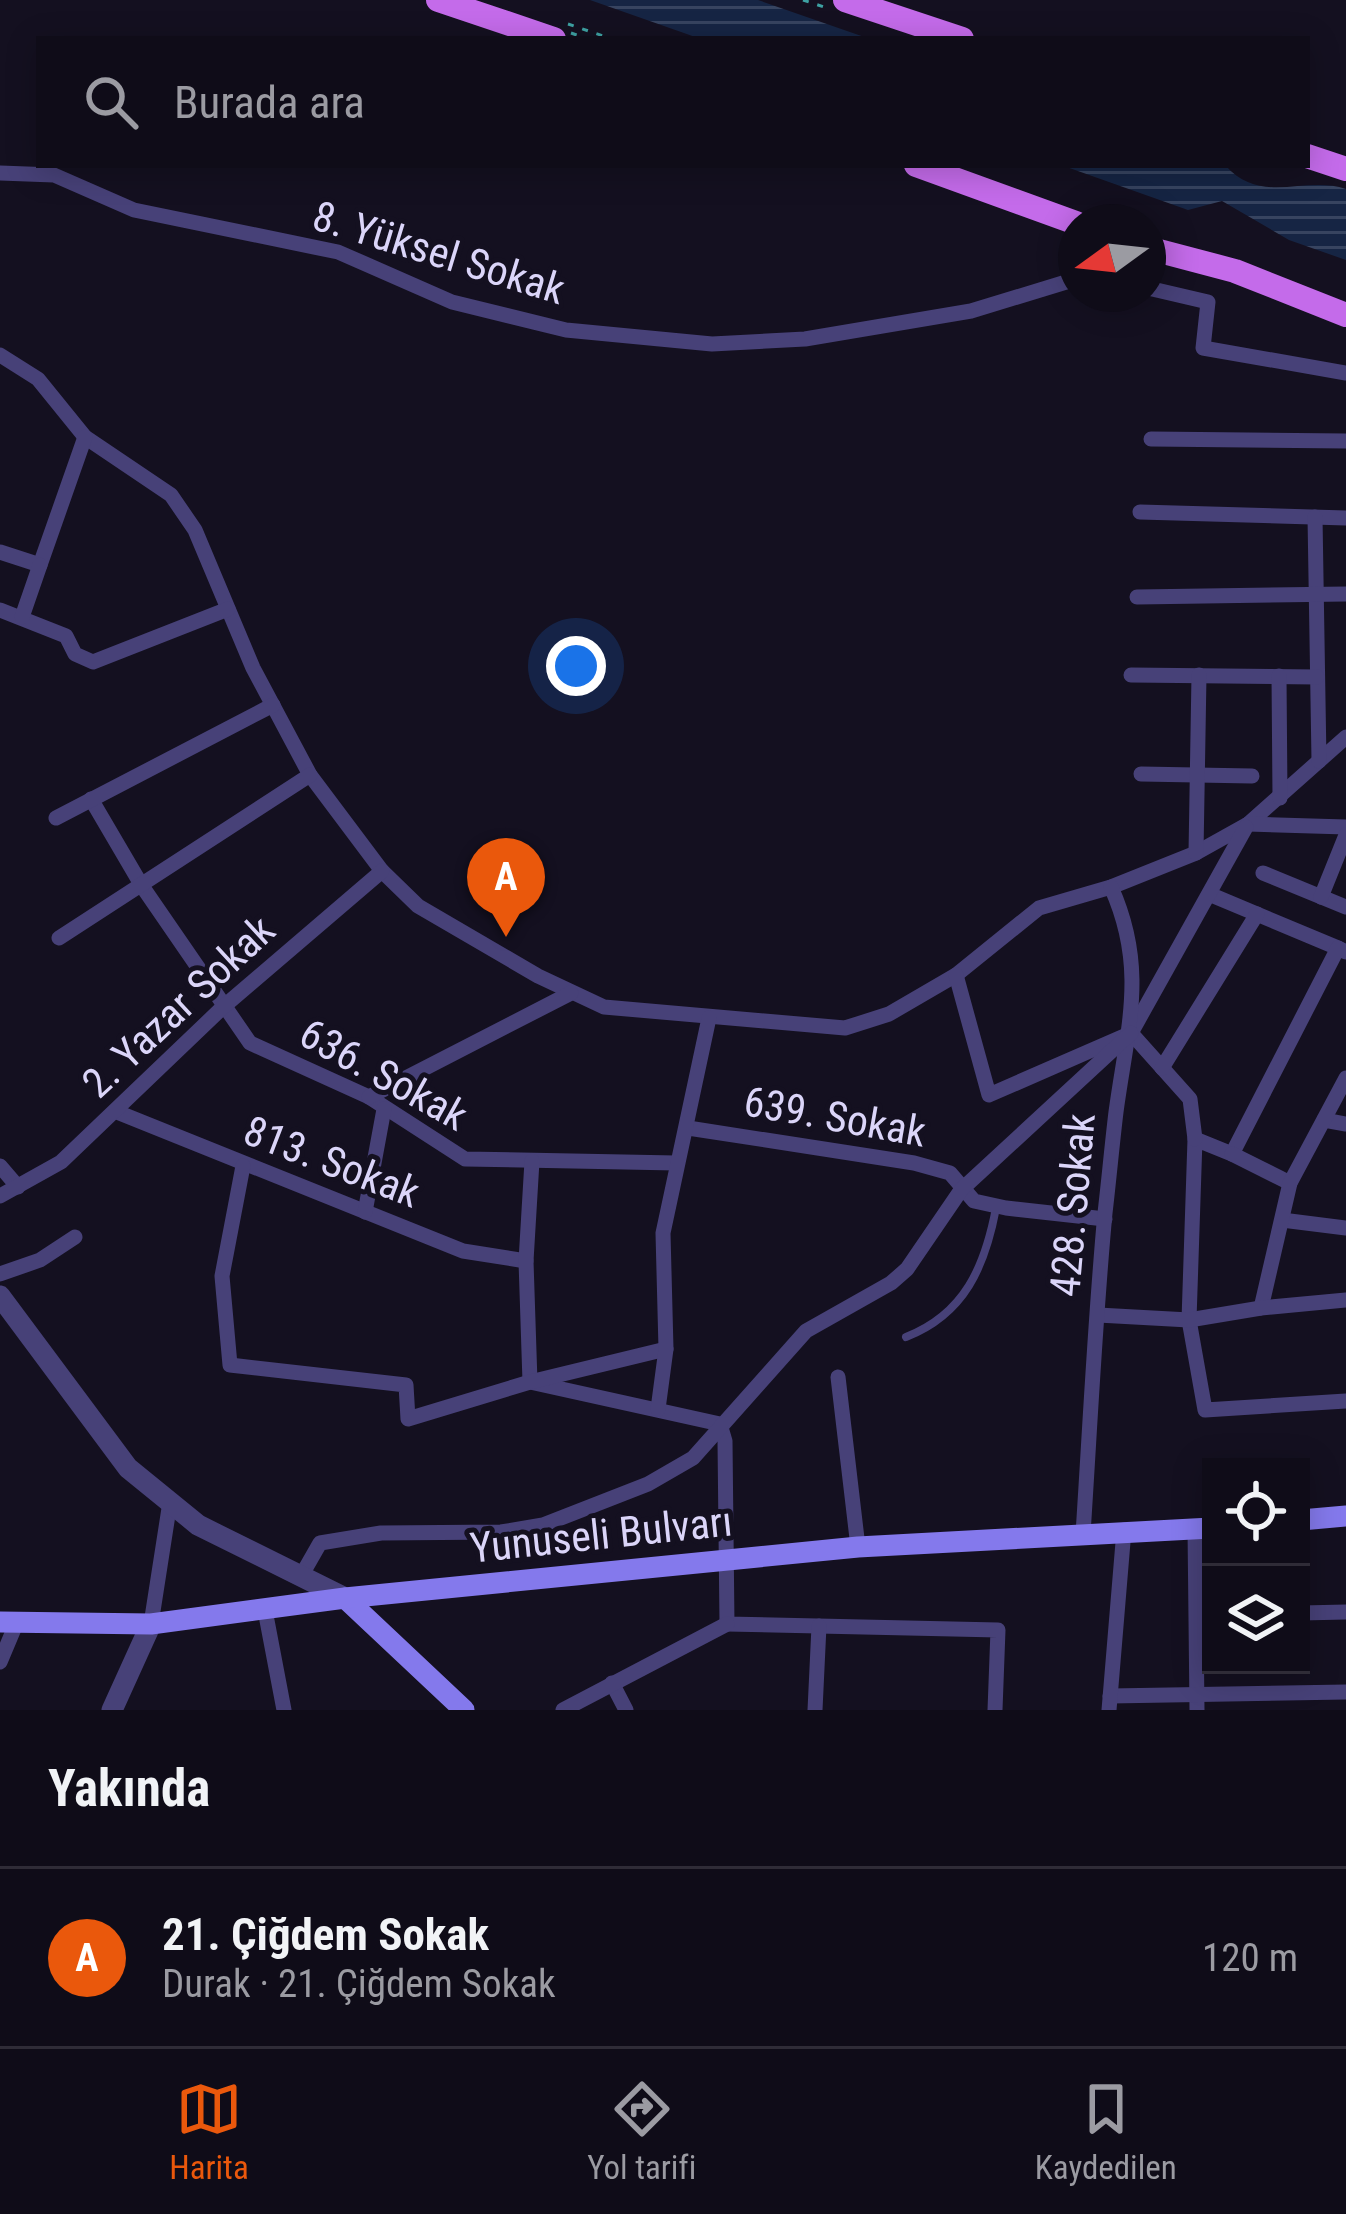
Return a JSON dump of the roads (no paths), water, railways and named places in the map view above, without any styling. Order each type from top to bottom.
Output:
[{"type":"main road","points":[[438,0],[545,36]]},
{"type":"main road","points":[[845,0],[953,36]]},
{"type":"main road","points":[[1310,157],[1346,170]]},
{"type":"main road","points":[[924,168],[1058,216]]},
{"type":"main road","points":[[1166,253],[1235,271],[1346,315]]},
{"type":"main road","points":[[1310,1519],[1346,1516]]},
{"type":"main road","name":"Yunuseli Bulvarı","points":[[8,1623],[151,1624],[345,1598],[858,1547],[1202,1528]]},
{"type":"main road","points":[[345,1598],[464,1710]]},
{"type":"street","name":"8. Yüksel Sokak","points":[[0,173],[54,175],[134,210],[338,253],[452,302],[566,330],[712,344],[805,339],[971,311],[1058,285]]},
{"type":"street","points":[[1166,292],[1208,302],[1203,348],[1346,373]]},
{"type":"street","points":[[0,355],[38,379],[85,437],[171,495],[195,530],[272,705],[310,775],[382,871],[418,906],[604,1007],[844,1028],[889,1014],[956,975],[1040,908],[1196,854],[1248,824],[1346,737]]},
{"type":"street","points":[[22,617],[85,437]]},
{"type":"street","points":[[1151,439],[1346,441]]},
{"type":"street","points":[[1140,512],[1346,518]]},
{"type":"street","points":[[1315,517],[1319,761]]},
{"type":"street","points":[[0,552],[40,565]]},
{"type":"street","points":[[1136,598],[1346,594]]},
{"type":"street","points":[[0,610],[66,636],[75,654],[93,662],[228,609]]},
{"type":"street","points":[[1131,674],[1317,677]]},
{"type":"street","points":[[1196,854],[1199,675]]},
{"type":"street","points":[[1279,676],[1280,799]]},
{"type":"street","points":[[56,818],[272,705]]},
{"type":"street","points":[[1141,774],[1252,776]]},
{"type":"street","points":[[59,938],[310,775]]},
{"type":"street","name":"636. Sokak","points":[[91,799],[142,886],[250,1043],[370,1097],[465,1160],[676,1163]]},
{"type":"street","points":[[1248,824],[1346,831],[1321,896]]},
{"type":"street","points":[[300,1578],[320,1544],[382,1533],[501,1532],[543,1525],[648,1484],[693,1458],[806,1331],[907,1269],[961,1190],[1131,1033],[1248,824]]},
{"type":"street","name":"2. Yazar Sokak","points":[[0,1196],[61,1162],[222,1008],[382,871]]},
{"type":"street","points":[[1263,873],[1346,907]]},
{"type":"street","name":"428. Sokak","points":[[1083,1534],[1105,1219],[1116,1108],[1131,1033],[1129,946],[1122,910],[1111,887]]},
{"type":"street","points":[[1209,894],[1342,950],[1232,1154]]},
{"type":"street","points":[[1162,1068],[1257,914]]},
{"type":"street","points":[[956,975],[989,1095],[1131,1033]]},
{"type":"street","points":[[370,1097],[571,993]]},
{"type":"street","points":[[658,1409],[666,1349],[663,1232],[710,1018]]},
{"type":"street","points":[[1131,1033],[1190,1099],[1195,1139],[1189,1320],[1205,1410],[1346,1401]]},
{"type":"street","points":[[1261,1308],[1290,1183],[1346,1078]]},
{"type":"street","points":[[364,1212],[384,1109]]},
{"type":"street","name":"813. Sokak","points":[[116,1112],[463,1251],[526,1262]]},
{"type":"street","points":[[1324,1120],[1346,1124]]},
{"type":"street","name":"639. Sokak","points":[[688,1128],[914,1163],[950,1173],[974,1201],[1105,1219]]},
{"type":"street","points":[[1195,1139],[1290,1183]]},
{"type":"street","points":[[530,1382],[526,1262],[532,1161]]},
{"type":"street","points":[[0,1166],[18,1187]]},
{"type":"street","points":[[243,1166],[222,1276],[230,1365],[406,1385],[408,1419],[530,1382],[666,1349]]},
{"type":"street","points":[[1282,1220],[1346,1228]]},
{"type":"street","points":[[0,1274],[40,1260],[75,1238]]},
{"type":"street","points":[[0,1296],[128,1468],[198,1525],[345,1598]]},
{"type":"street","points":[[1098,1315],[1189,1320],[1346,1300]]},
{"type":"street","points":[[838,1376],[858,1547]]},
{"type":"street","points":[[530,1382],[720,1424]]},
{"type":"street","points":[[720,1424],[725,1442],[727,1624]]},
{"type":"street","points":[[112,1710],[151,1624],[170,1502]]},
{"type":"street","points":[[1124,1530],[1109,1703],[1346,1693]]},
{"type":"street","points":[[265,1610],[285,1710]]},
{"type":"street","points":[[1310,1613],[1346,1612]]},
{"type":"street","points":[[0,1662],[8,1623]]},
{"type":"street","points":[[563,1710],[727,1624],[998,1630],[995,1710]]},
{"type":"street","points":[[815,1710],[818,1626]]},
{"type":"street","points":[[1197,1702],[1202,1641]]},
{"type":"street","points":[[611,1683],[626,1710]]},
{"type":"lane","points":[[906,1336],[940,1319],[972,1286],[996,1206]]},
{"type":"water","points":[[590,0],[758,0],[861,36],[692,36]]},
{"type":"water","points":[[1069,168],[1228,168],[1253,184],[1268,187],[1346,189],[1346,260],[1289,240],[1222,201],[1188,210]]},
{"type":"place","name":"21. Çiğdem Sokak","points":[[506,937]]}]
